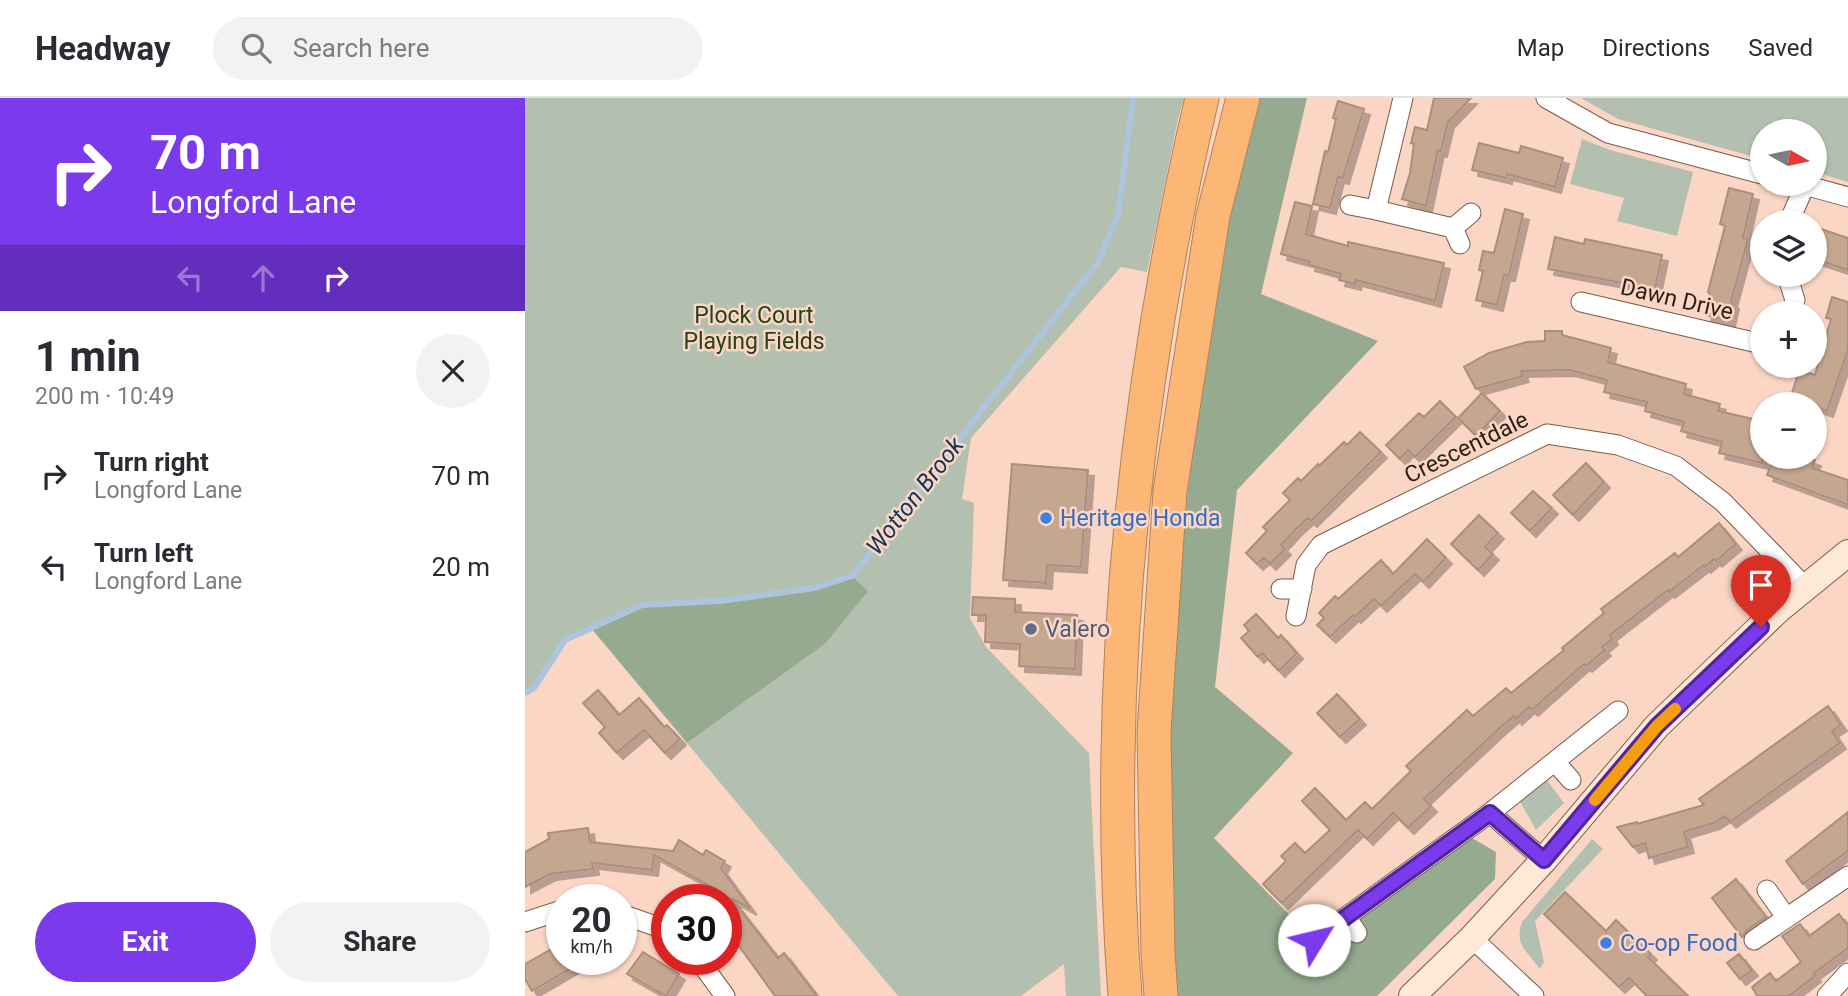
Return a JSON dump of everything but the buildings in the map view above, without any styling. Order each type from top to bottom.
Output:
[{"type":"highway","points":[[1125,996],[1118,820],[1118,680],[1131,506],[1155,334],[1182,183],[1202,98]]},
{"type":"highway","points":[[1161,996],[1154,732],[1170,491],[1213,216],[1243,98]]},
{"type":"street","points":[[1376,211],[1403,98]]},
{"type":"street","points":[[1546,98],[1608,134],[1750,171]]},
{"type":"street","points":[[1827,191],[1848,197]]},
{"type":"street","points":[[1350,205],[1457,236],[1471,214]]},
{"type":"street","name":"Dawn Drive","points":[[1581,302],[1750,341]]},
{"type":"street","name":"Crescentdale","points":[[1296,615],[1306,565],[1321,545],[1547,434],[1618,445],[1676,466],[1723,502],[1806,588]]},
{"type":"street","points":[[1412,996],[1472,938],[1544,860],[1657,726],[1778,610],[1848,553]]},
{"type":"street","points":[[1281,589],[1301,589]]},
{"type":"street","points":[[1314,940],[1351,925],[1618,711]]},
{"type":"street","points":[[1556,763],[1571,780]]},
{"type":"street","points":[[1490,813],[1544,860]]},
{"type":"street","points":[[1754,940],[1848,876]]},
{"type":"street","points":[[1766,890],[1786,917]]},
{"type":"street","points":[[525,922],[546,916]]},
{"type":"street","points":[[1472,938],[1534,996]]},
{"type":"street","points":[[1827,996],[1848,973]]},
{"type":"street","points":[[710,975],[725,996]]},
{"type":"green space","name":"Plock Court Playing Fields","points":[[525,98],[1184,98],[1147,272],[1121,267],[971,438],[962,499],[974,503],[970,618],[986,647],[1089,753],[1101,996],[1066,996],[1064,964],[1021,996],[898,996],[687,743],[825,644],[852,577],[815,588],[720,601],[642,605],[565,640],[534,688],[525,693]]},
{"type":"green space","points":[[1259,98],[1307,98],[1261,294],[1378,341],[1237,490],[1215,687],[1293,753],[1214,838],[1314,940],[1472,838],[1496,852],[1495,879],[1377,996],[1178,996],[1170,917],[1170,739],[1180,558],[1205,343],[1233,198]]},
{"type":"green space","points":[[1581,98],[1848,98],[1848,182],[1827,176],[1827,119],[1750,119],[1750,156],[1618,119]]},
{"type":"green space","points":[[1582,139],[1610,150],[1693,172],[1677,236],[1617,221],[1624,198],[1570,184]]},
{"type":"green space","points":[[852,576],[868,591],[825,644],[687,743],[591,628],[642,605],[720,601],[815,588]]},
{"type":"green space","points":[[1546,779],[1564,803],[1536,830],[1519,800]]},
{"type":"green space","points":[[1592,839],[1603,849],[1535,921],[1544,962],[1540,969],[1521,942],[1522,922]]},
{"type":"waterway","name":"Wotton Brook","points":[[525,693],[534,688],[565,640],[642,605],[720,601],[815,588],[852,576],[1098,262],[1118,215],[1133,98]]},
{"type":"slow traffic","points":[[1595,800],[1657,726],[1675,709]]},
{"type":"place","name":"Heritage Honda","points":[[1046,518]]},
{"type":"place","name":"Valero","points":[[1031,629]]},
{"type":"place","name":"Co-op Food","points":[[1606,943]]},
{"type":"route","points":[[1314,940],[1490,813],[1544,860],[1657,726],[1761,627]]}]
